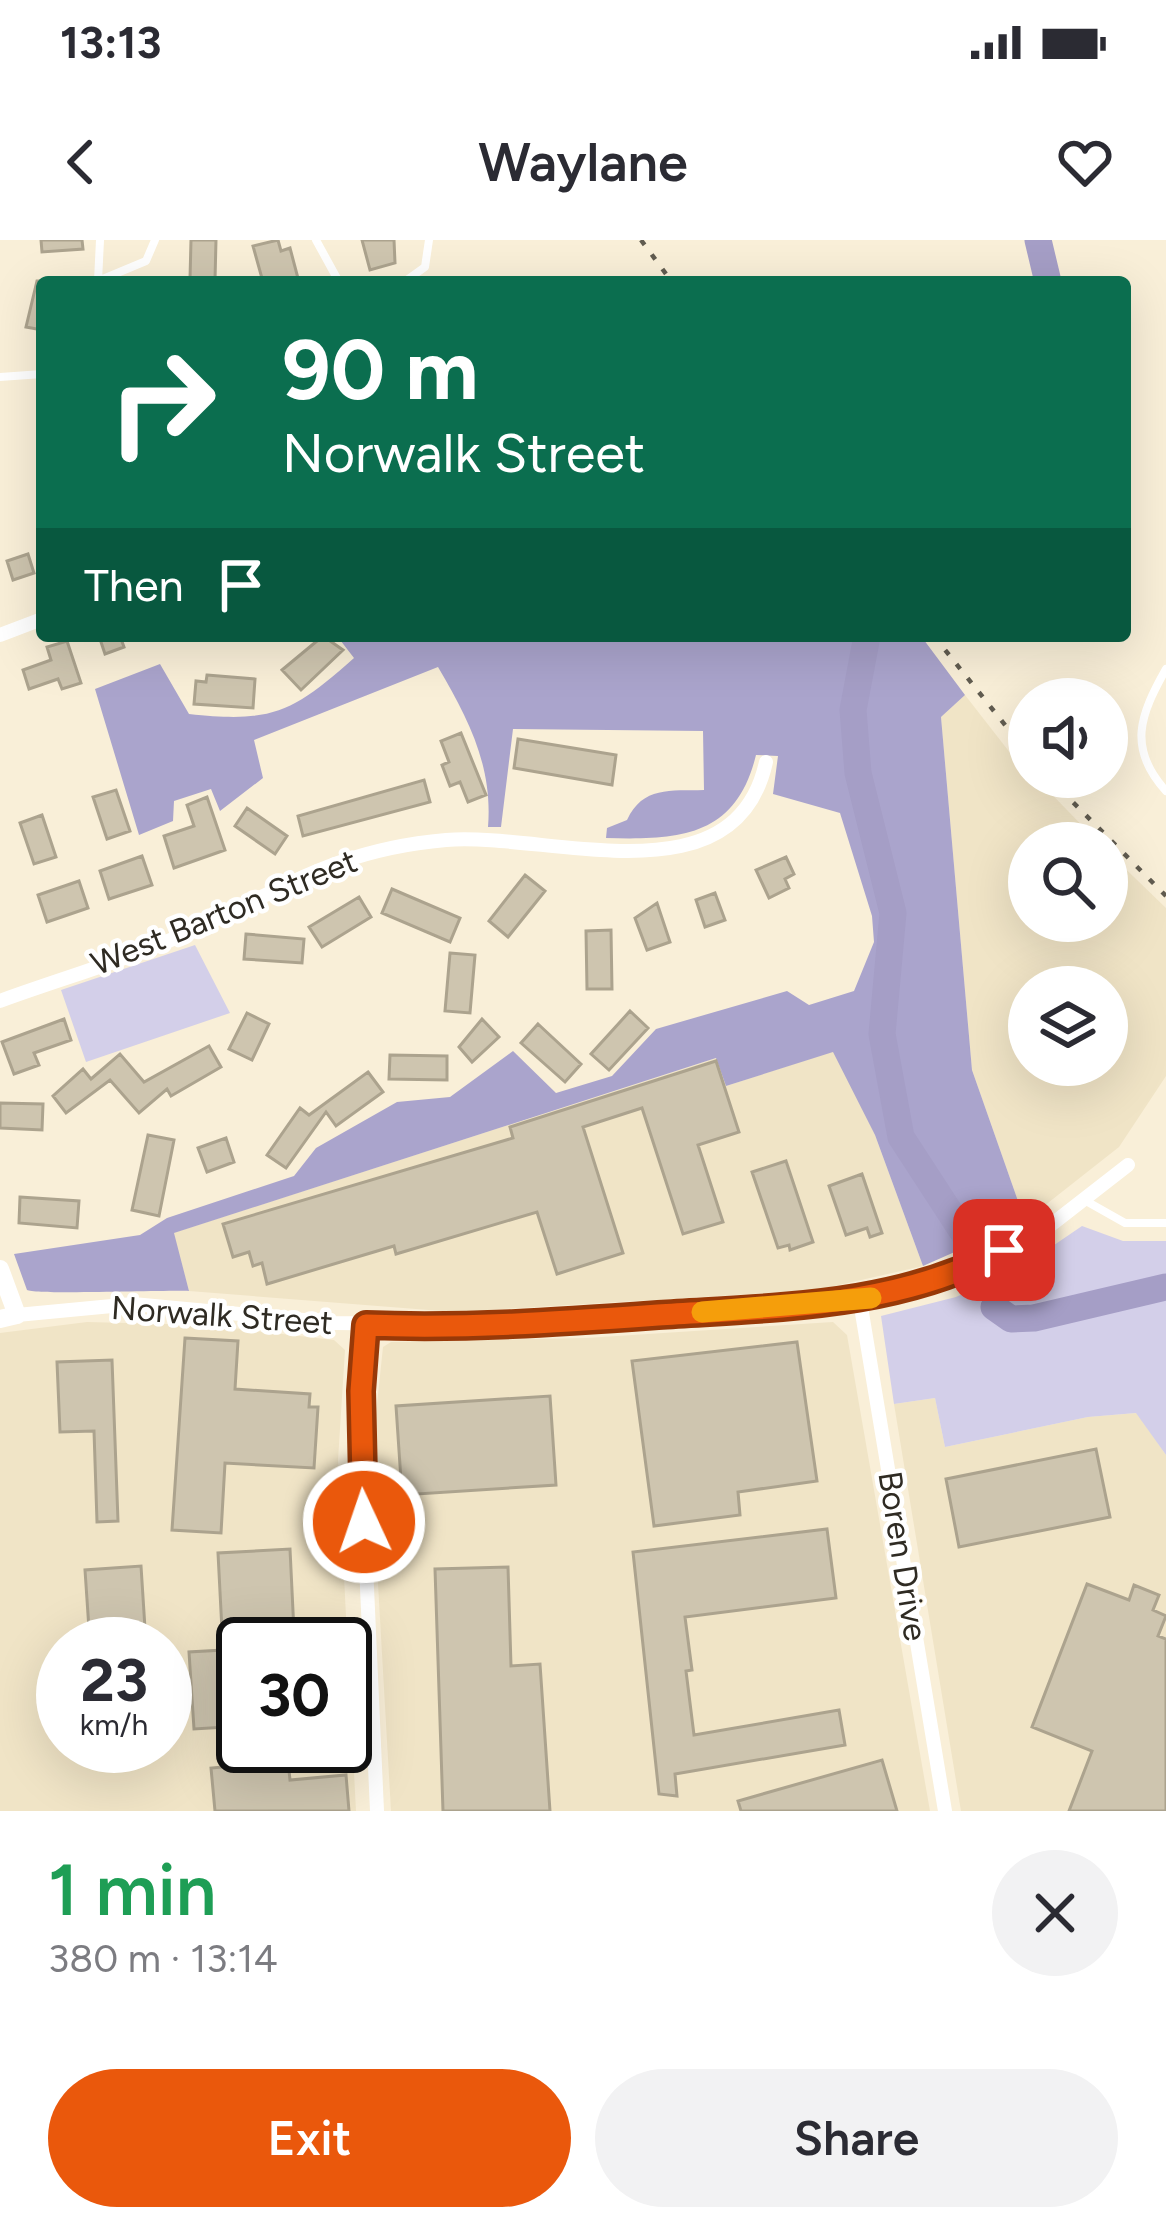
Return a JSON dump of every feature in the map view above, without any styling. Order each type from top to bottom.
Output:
[{"type":"street","points":[[0,634],[36,621]]},
{"type":"street","name":"West Barton Street","points":[[0,1001],[176,938],[280,883],[362,854],[424,842],[499,838],[663,852],[691,847],[744,814],[756,797],[766,762]]},
{"type":"street","name":"Norwalk Street","points":[[8,1317],[133,1304],[366,1325],[528,1324],[860,1301],[977,1265],[1086,1202],[1128,1165]]},
{"type":"street","points":[[0,1268],[8,1317]]},
{"type":"street","name":"Boren Drive","points":[[860,1301],[945,1811]]},
{"type":"street","points":[[366,1325],[361,1453],[377,1811]]},
{"type":"lane","points":[[98,276],[100,240]]},
{"type":"lane","points":[[112,276],[146,261],[155,240]]},
{"type":"lane","points":[[316,240],[336,276]]},
{"type":"lane","points":[[412,276],[425,267],[429,240]]},
{"type":"lane","points":[[0,377],[36,374]]},
{"type":"lane","points":[[1166,669],[1140,716],[1138,730],[1143,758],[1166,791]]},
{"type":"lane","points":[[1086,1202],[1125,1223],[1166,1223]]},
{"type":"shaded area","points":[[342,642],[925,642],[965,695],[941,717],[972,1070],[1025,1221],[923,1266],[875,1135],[833,1052],[726,1086],[716,1058],[174,1233],[189,1291],[27,1290],[14,1254],[140,1235],[167,1218],[294,1176],[316,1148],[397,1102],[450,1097],[513,1051],[556,1093],[612,1076],[656,1029],[787,991],[809,1005],[854,991],[874,942],[872,916],[840,813],[773,794],[778,756],[756,755],[735,803],[701,828],[658,837],[606,838],[607,828],[627,820],[649,796],[704,790],[703,731],[513,729],[501,827],[488,827],[487,783],[476,743],[438,667],[254,740],[263,778],[220,811],[211,789],[174,801],[173,821],[139,835],[95,689],[160,664],[189,714],[261,715],[314,691],[354,658]]},
{"type":"shaded area","points":[[965,695],[1008,750],[1008,798],[1055,798],[1079,822],[1008,822],[1008,942],[1128,942],[1128,871],[1166,908],[1166,1076],[1119,1147],[1025,1221],[972,1070],[941,717]]},
{"type":"shaded area","points":[[195,945],[230,1013],[86,1062],[61,990]]},
{"type":"shaded area","points":[[834,1051],[875,1135],[923,1266],[817,1290],[454,1312],[189,1291],[173,1233],[717,1058],[726,1086]]},
{"type":"shaded area","points":[[1082,1226],[1123,1241],[1166,1241],[1166,1455],[1136,1413],[1088,1417],[945,1447],[935,1398],[894,1404],[881,1316],[956,1297],[1019,1269]]},
{"type":"shaded area","points":[[87,1322],[206,1325],[334,1340],[345,1350],[338,1460],[346,1617],[216,1617],[216,1773],[354,1773],[356,1811],[0,1811],[0,1333]]},
{"type":"shaded area","points":[[833,1322],[847,1335],[930,1811],[391,1811],[371,1461],[383,1347],[391,1342],[586,1338]]},
{"type":"shaded area","points":[[935,1398],[945,1447],[1088,1417],[1137,1413],[1166,1455],[1166,1811],[961,1811],[894,1404]]},
{"type":"building","points":[[41,240],[82,240],[83,249],[42,252]]},
{"type":"building","points":[[191,240],[216,240],[215,276],[190,276]]},
{"type":"building","points":[[278,240],[281,251],[290,248],[297,276],[261,276],[253,246]]},
{"type":"building","points":[[362,240],[394,240],[395,263],[370,270]]},
{"type":"building","points":[[36,285],[36,329],[26,327]]},
{"type":"building","points":[[28,554],[34,573],[13,580],[7,561]]},
{"type":"building","points":[[67,642],[81,683],[62,689],[58,679],[29,689],[23,670],[51,660],[47,647]]},
{"type":"building","points":[[101,642],[122,642],[124,647],[105,654]]},
{"type":"building","points":[[316,642],[332,642],[343,650],[301,690],[282,670]]},
{"type":"building","points":[[207,675],[255,679],[253,708],[194,704],[196,681],[206,682]]},
{"type":"building","points":[[461,733],[486,795],[468,802],[460,782],[450,786],[442,765],[449,762],[441,741]]},
{"type":"building","points":[[518,739],[616,755],[612,785],[514,768]]},
{"type":"building","points":[[424,780],[430,802],[303,836],[298,816]]},
{"type":"building","points":[[116,790],[130,831],[107,839],[93,797]]},
{"type":"building","points":[[207,797],[225,850],[174,868],[164,836],[194,826],[187,805]]},
{"type":"building","points":[[247,808],[287,836],[275,854],[235,826]]},
{"type":"building","points":[[42,815],[56,857],[34,864],[20,823]]},
{"type":"building","points":[[142,856],[152,885],[109,899],[100,871]]},
{"type":"building","points":[[786,857],[794,874],[785,879],[789,888],[769,898],[756,870]]},
{"type":"building","points":[[525,875],[545,891],[508,937],[489,921]]},
{"type":"building","points":[[79,881],[88,908],[47,922],[38,895]]},
{"type":"building","points":[[392,889],[460,918],[450,942],[382,913]]},
{"type":"building","points":[[715,893],[725,920],[705,927],[696,900]]},
{"type":"building","points":[[359,897],[371,917],[322,947],[309,927]]},
{"type":"building","points":[[657,903],[670,942],[647,950],[635,918]]},
{"type":"building","points":[[611,930],[612,989],[587,989],[586,931]]},
{"type":"building","points":[[246,934],[304,939],[302,963],[244,959]]},
{"type":"building","points":[[450,953],[475,955],[470,1013],[445,1011]]},
{"type":"building","points":[[630,1011],[648,1028],[609,1070],[591,1054]]},
{"type":"building","points":[[247,1013],[269,1024],[252,1060],[229,1049]]},
{"type":"building","points":[[64,1019],[71,1040],[34,1053],[39,1065],[14,1074],[2,1042]]},
{"type":"building","points":[[482,1019],[499,1037],[472,1062],[459,1047]]},
{"type":"building","points":[[538,1024],[581,1064],[565,1082],[521,1043]]},
{"type":"building","points":[[209,1046],[221,1067],[171,1096],[167,1089],[139,1113],[110,1080],[66,1113],[53,1096],[83,1069],[91,1079],[120,1054],[144,1082]]},
{"type":"building","points":[[390,1055],[447,1056],[447,1080],[389,1079]]},
{"type":"building","points":[[716,1061],[739,1132],[698,1145],[723,1222],[683,1234],[642,1108],[583,1127],[623,1253],[557,1274],[537,1212],[396,1254],[394,1246],[267,1284],[262,1263],[253,1266],[249,1252],[233,1257],[223,1224],[513,1138],[510,1127]]},
{"type":"building","points":[[368,1072],[383,1092],[336,1126],[326,1112],[286,1168],[267,1155],[300,1108],[309,1115]]},
{"type":"building","points":[[0,1103],[43,1104],[42,1130],[0,1128]]},
{"type":"building","points":[[148,1135],[174,1140],[159,1216],[132,1210]]},
{"type":"building","points":[[226,1138],[234,1162],[207,1172],[198,1148]]},
{"type":"building","points":[[786,1161],[813,1242],[790,1250],[789,1245],[778,1248],[752,1172]]},
{"type":"building","points":[[862,1174],[882,1233],[870,1237],[867,1228],[846,1235],[829,1186]]},
{"type":"building","points":[[20,1197],[79,1201],[77,1228],[19,1223]]},
{"type":"building","points":[[185,1338],[238,1341],[235,1389],[310,1394],[309,1407],[318,1407],[314,1468],[225,1463],[221,1533],[172,1530]]},
{"type":"building","points":[[797,1342],[817,1481],[738,1492],[740,1515],[654,1526],[632,1361]]},
{"type":"building","points":[[112,1360],[118,1521],[97,1522],[94,1431],[60,1432],[57,1362]]},
{"type":"building","points":[[550,1396],[556,1485],[402,1495],[396,1406]]},
{"type":"building","points":[[1096,1449],[1110,1517],[959,1547],[946,1479]]},
{"type":"building","points":[[827,1529],[836,1598],[685,1617],[692,1670],[686,1671],[694,1735],[839,1710],[845,1745],[675,1774],[677,1796],[659,1794],[633,1552]]},
{"type":"building","points":[[290,1549],[293,1617],[221,1617],[218,1553]]},
{"type":"building","points":[[141,1566],[144,1617],[88,1617],[85,1570]]},
{"type":"building","points":[[508,1567],[511,1666],[540,1664],[550,1811],[443,1811],[435,1569]]},
{"type":"building","points":[[1087,1584],[1129,1600],[1134,1585],[1159,1595],[1153,1610],[1166,1616],[1158,1636],[1166,1639],[1166,1811],[1069,1811],[1092,1751],[1032,1727]]},
{"type":"building","points":[[216,1650],[216,1728],[194,1729],[192,1652]]},
{"type":"building","points":[[882,1760],[897,1811],[741,1811],[738,1801]]},
{"type":"building","points":[[211,1768],[216,1768],[216,1773],[289,1773],[290,1780],[346,1775],[349,1811],[215,1811]]},
{"type":"waterway","points":[[1038,240],[1047,276]]},
{"type":"waterway","points":[[866,642],[853,710],[858,773],[893,913],[882,1034],[901,1137],[966,1237]]},
{"type":"waterway","points":[[994,1307],[1011,1319],[1034,1318],[1166,1287]]},
{"type":"railway","points":[[641,240],[668,276]]},
{"type":"railway","points":[[939,642],[1008,729]]},
{"type":"railway","points":[[1069,798],[1166,896]]},
{"type":"slow traffic","points":[[702,1312],[871,1298]]},
{"type":"route","points":[[364,1522],[361,1391],[366,1325],[513,1324],[860,1301],[977,1265],[1004,1250]]}]
